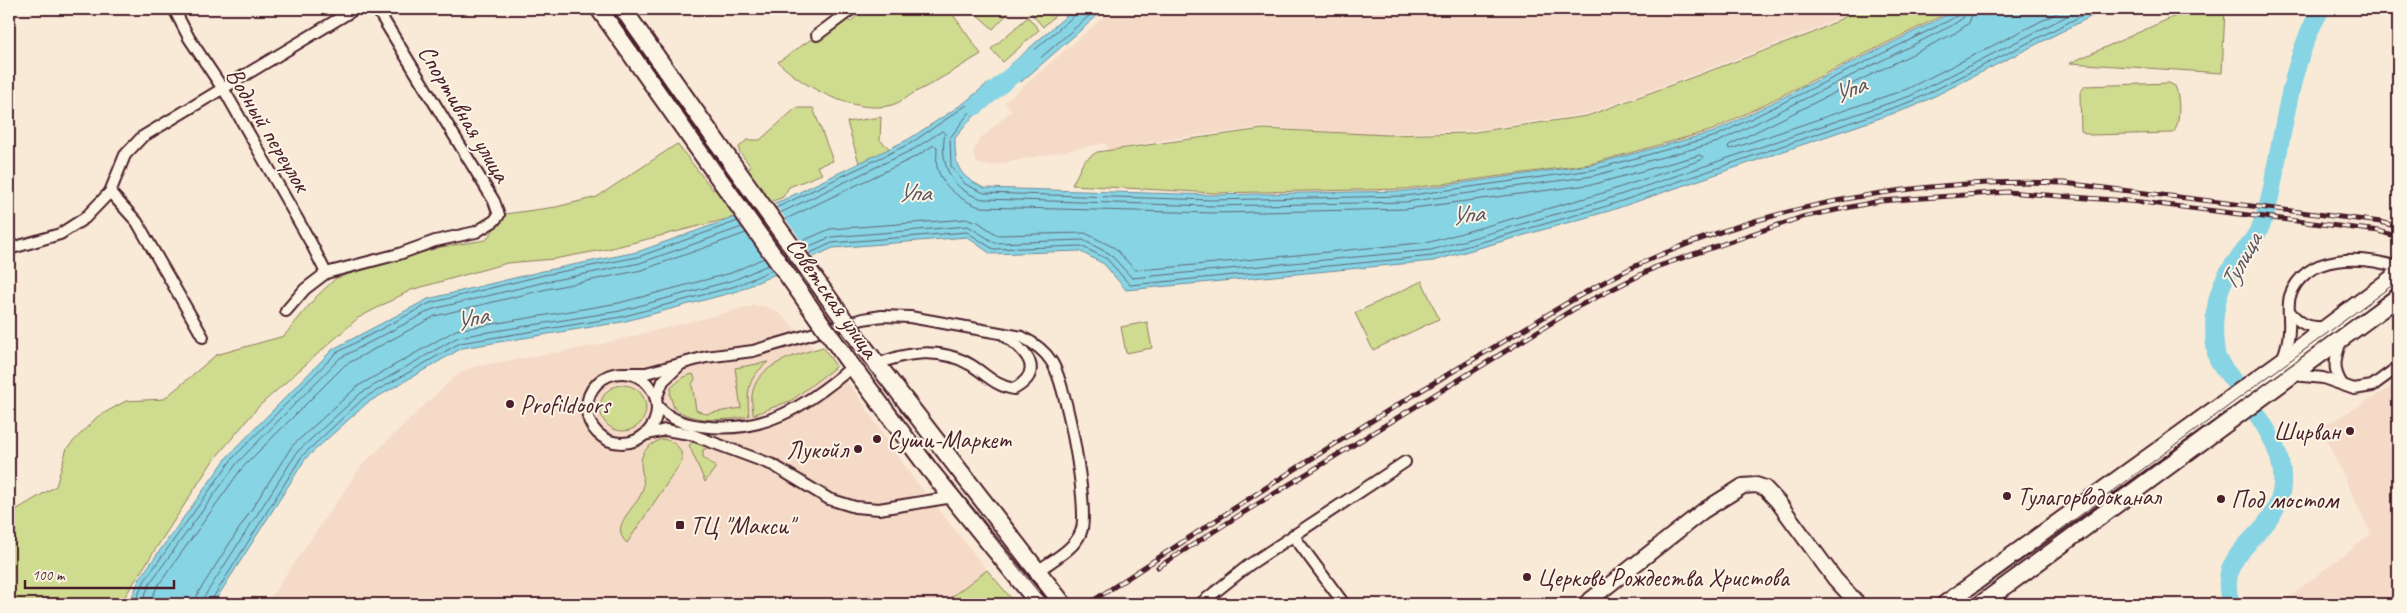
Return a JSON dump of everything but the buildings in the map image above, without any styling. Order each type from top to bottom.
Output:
[{"type":"main road","name":"Советская улица","points":[[599,9],[849,363],[1039,604]]},
{"type":"main road","name":"Советская улица","points":[[623,9],[877,365],[1038,575],[1063,604]]},
{"type":"main road","points":[[1945,604],[2282,361],[2398,274]]},
{"type":"main road","points":[[1982,604],[2397,299]]},
{"type":"main road","points":[[2075,510],[2096,520]]},
{"type":"street","name":"Водный переулок","points":[[174,9],[190,38],[223,89],[311,243],[326,273]]},
{"type":"street","points":[[9,249],[60,234],[71,228],[85,218],[110,192],[125,155],[142,137],[355,9]]},
{"type":"street","name":"Спортивная улица","points":[[326,273],[399,254],[434,241],[476,232],[494,221],[498,215],[489,193],[377,9]]},
{"type":"street","points":[[817,35],[852,9]]},
{"type":"street","points":[[110,192],[137,222],[203,336]]},
{"type":"street","points":[[2282,361],[2288,345],[2290,297],[2297,282],[2316,267],[2345,258],[2377,260],[2398,267]]},
{"type":"street","points":[[286,311],[305,289],[326,273]]},
{"type":"street","points":[[2289,312],[2304,325],[2313,328],[2329,326]]},
{"type":"street","points":[[953,497],[879,509],[855,507],[829,499],[773,465],[690,434],[665,430],[644,435],[631,442],[611,441],[594,428],[588,418],[587,406],[595,385],[604,378],[614,374],[646,373],[686,361],[753,351],[863,319],[882,316],[910,317],[1022,338],[1035,343],[1052,362],[1059,376],[1066,400],[1084,510],[1081,533],[1066,552],[1038,575]]},
{"type":"street","points":[[877,365],[918,354],[948,355],[968,364],[994,383],[1014,389],[1023,384],[1030,373],[1031,364],[1024,351],[1004,335]]},
{"type":"street","points":[[2342,339],[2334,364],[2335,374],[2342,384]]},
{"type":"street","points":[[644,435],[654,422],[656,402],[663,381],[686,361]]},
{"type":"street","points":[[626,373],[645,381],[656,402],[669,416],[692,425],[718,429],[753,426],[787,414],[849,363]]},
{"type":"street","points":[[2293,375],[2316,376],[2354,389],[2372,386],[2398,367]]},
{"type":"street","points":[[1200,604],[1249,565],[1405,462]]},
{"type":"street","points":[[1585,604],[1703,511],[1744,486],[1756,486],[1765,488],[1778,502],[1835,579],[1858,604]]},
{"type":"street","points":[[1293,535],[1344,604]]},
{"type":"shaded area","points":[[1113,9],[1856,9],[1811,31],[1586,114],[1467,131],[1369,134],[1263,127],[1164,140],[1108,150],[1105,143],[988,166],[977,163],[973,153],[979,140],[1012,110],[1005,102]]},
{"type":"shaded area","points":[[752,306],[773,309],[784,317],[854,390],[910,474],[987,570],[942,604],[266,604],[363,464],[454,377],[472,367],[594,346]]},
{"type":"shaded area","points":[[2398,383],[2398,604],[2280,604],[2371,534],[2321,428]]},
{"type":"green space","points":[[865,9],[949,9],[981,54],[900,102],[878,107],[862,106],[830,97],[801,81],[778,62],[845,16],[850,22]]},
{"type":"green space","points":[[971,9],[1012,9],[993,29]]},
{"type":"green space","points":[[1036,9],[1061,10],[1043,27],[1031,13]]},
{"type":"green space","points":[[1860,9],[1955,9],[1713,130],[1590,164],[1405,189],[1214,193],[1072,185],[1084,161],[1097,152],[1263,129],[1387,135],[1468,133],[1587,116],[1813,33]]},
{"type":"green space","points":[[2191,9],[2225,9],[2222,73],[2070,63]]},
{"type":"green space","points":[[1028,17],[1039,30],[1003,62],[991,49]]},
{"type":"green space","points":[[2169,83],[2175,86],[2177,90],[2179,103],[2176,129],[2173,133],[2090,135],[2081,131],[2080,93],[2085,86]]},
{"type":"green space","points":[[796,108],[813,108],[833,161],[817,166],[822,174],[789,187],[783,197],[731,218],[608,249],[554,259],[507,263],[411,290],[358,318],[259,406],[212,462],[120,604],[9,604],[9,514],[56,486],[67,448],[97,417],[126,401],[164,399],[216,355],[284,336],[316,297],[336,278],[441,247],[486,240],[505,214],[556,207],[597,197],[677,144],[713,190],[751,167],[739,151],[739,147],[747,140],[760,140]]},
{"type":"green space","points":[[881,117],[880,140],[891,150],[859,163],[847,122]]},
{"type":"green space","points":[[1422,281],[1439,319],[1373,350],[1355,313]]},
{"type":"green space","points":[[1147,322],[1152,348],[1126,353],[1121,327]]},
{"type":"green space","points":[[823,347],[836,366],[834,368],[792,400],[753,415],[752,396],[755,385],[769,368],[790,357]]},
{"type":"green space","points":[[768,362],[752,380],[748,399],[749,416],[710,420],[681,413],[674,408],[670,395],[671,388],[683,377],[693,374],[695,379],[692,384],[696,410],[705,414],[741,408],[735,368]]},
{"type":"green space","points":[[623,385],[636,389],[642,395],[646,408],[642,421],[636,427],[623,431],[610,427],[604,421],[600,408],[604,395],[610,389]]},
{"type":"green space","points":[[661,439],[670,441],[677,446],[681,452],[682,461],[627,543],[622,537],[620,530],[625,517],[642,492],[641,459],[650,445]]},
{"type":"green space","points":[[693,442],[709,447],[703,450],[703,457],[716,467],[705,482],[689,445]]},
{"type":"green space","points":[[987,570],[1016,604],[942,604]]},
{"type":"water","points":[[1074,9],[1105,9],[1021,82],[1008,67]]},
{"type":"water","name":"Упа","points":[[1959,9],[2106,9],[1915,106],[1609,211],[1433,261],[1126,290],[1104,264],[1079,251],[991,254],[967,237],[833,248],[738,291],[622,322],[462,348],[367,403],[306,458],[213,604],[129,604],[140,578],[228,456],[333,349],[428,299],[543,271],[637,252],[783,200],[909,139],[964,103],[987,84],[998,96],[972,118],[955,138],[959,169],[968,179],[984,188],[1212,195],[1405,191],[1591,165],[1714,132]]},
{"type":"pier","points":[[773,201],[814,259],[776,276],[733,215]]},
{"type":"waterway","name":"Тулица","points":[[2231,604],[2228,586],[2230,571],[2236,558],[2274,512],[2280,497],[2282,481],[2281,465],[2269,434],[2217,356],[2214,334],[2215,314],[2219,294],[2226,276],[2259,230],[2265,214],[2298,64],[2304,45],[2321,9]]},
{"type":"waterway","name":"Упа","points":[[976,106],[1032,58]]},
{"type":"tram line","points":[[610,9],[769,236],[878,386],[933,459],[1048,604]]},
{"type":"tram line","points":[[1960,604],[2398,281]]},
{"type":"railway","points":[[1088,604],[1334,444],[1570,301],[1614,276],[1660,255],[1708,236],[1757,220],[1807,207],[1909,189],[2012,182],[2064,183],[2381,222],[2398,227]]},
{"type":"railway","points":[[1158,567],[1577,307],[1656,267],[1802,217],[1880,201],[2007,192],[2141,202],[2379,231],[2398,237]]},
{"type":"place","name":"Profildoors","points":[[510,404]]},
{"type":"place","name":"Ширван","points":[[2350,431]]},
{"type":"place","name":"Суши-Маркет","points":[[877,439]]},
{"type":"place","name":"Лукойл","points":[[858,449]]},
{"type":"place","name":"Тулагорводоканал","points":[[2007,496]]},
{"type":"place","name":"Под мостом","points":[[2221,499]]},
{"type":"place","name":"ТЦ \"Макси\"","points":[[680,525]]},
{"type":"place","name":"Церковь Рождества Христова","points":[[1527,577]]}]
